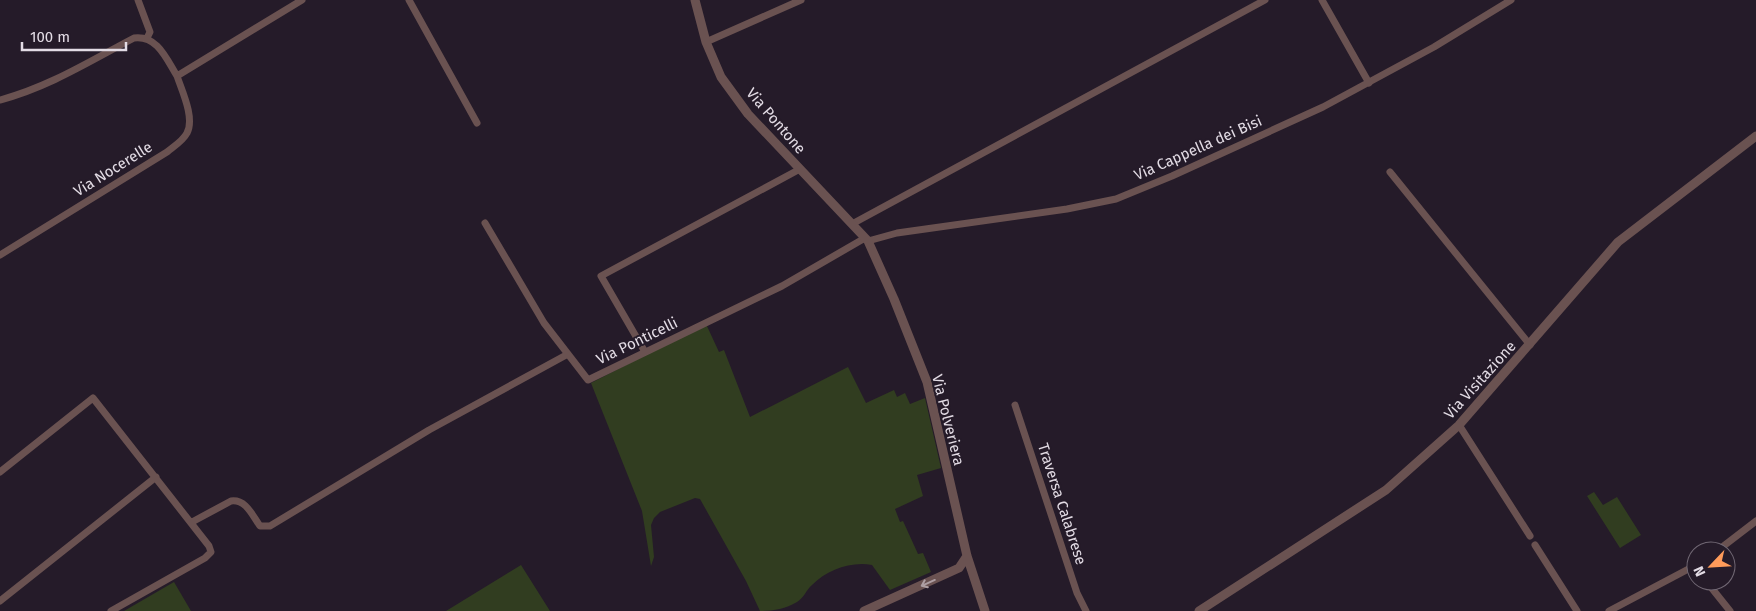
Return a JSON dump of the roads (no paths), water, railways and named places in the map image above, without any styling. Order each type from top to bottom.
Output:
[{"type":"street","points":[[0,100],[28,92],[54,81],[134,38],[147,38],[150,32],[138,0]]},
{"type":"street","points":[[177,76],[302,0]]},
{"type":"street","points":[[410,0],[477,123]]},
{"type":"street","name":"Via Pontone","points":[[695,0],[706,42],[721,77],[748,114],[866,240]]},
{"type":"street","points":[[706,42],[802,0]]},
{"type":"street","points":[[852,224],[1264,0]]},
{"type":"street","points":[[1322,0],[1368,84]]},
{"type":"street","name":"Via Cappella dei Bisi","points":[[866,240],[897,233],[1067,209],[1116,199],[1172,176],[1323,107],[1368,84],[1510,0]]},
{"type":"street","name":"Via Nocerelle","points":[[0,255],[166,152],[183,139],[187,133],[189,117],[177,76],[155,43],[147,38]]},
{"type":"street","name":"Via Visitazione","points":[[1199,611],[1386,490],[1459,425],[1618,242],[1756,136]]},
{"type":"street","points":[[645,352],[601,276],[800,169]]},
{"type":"street","points":[[1390,172],[1530,344]]},
{"type":"street","name":"Via Ponticelli","points":[[485,223],[544,324],[588,380],[782,286],[866,240]]},
{"type":"street","name":"Via Polveriera","points":[[866,240],[894,299],[927,382],[967,556],[985,611]]},
{"type":"street","points":[[192,522],[231,501],[238,500],[244,503],[260,526],[270,526],[429,430],[568,354]]},
{"type":"street","points":[[0,472],[93,398],[210,546],[208,557],[111,611]]},
{"type":"street","name":"Traversa Calabrese","points":[[1015,405],[1074,584],[1086,611]]},
{"type":"street","points":[[1459,425],[1530,536]]},
{"type":"street","points":[[0,601],[156,477]]},
{"type":"street","points":[[1730,541],[1756,521]]},
{"type":"street","points":[[1535,545],[1578,611]]},
{"type":"street","points":[[864,611],[959,568],[967,556]]},
{"type":"street","points":[[959,568],[972,572]]},
{"type":"street","points":[[1609,611],[1686,571]]},
{"type":"street","points":[[1714,591],[1730,611]]}]
